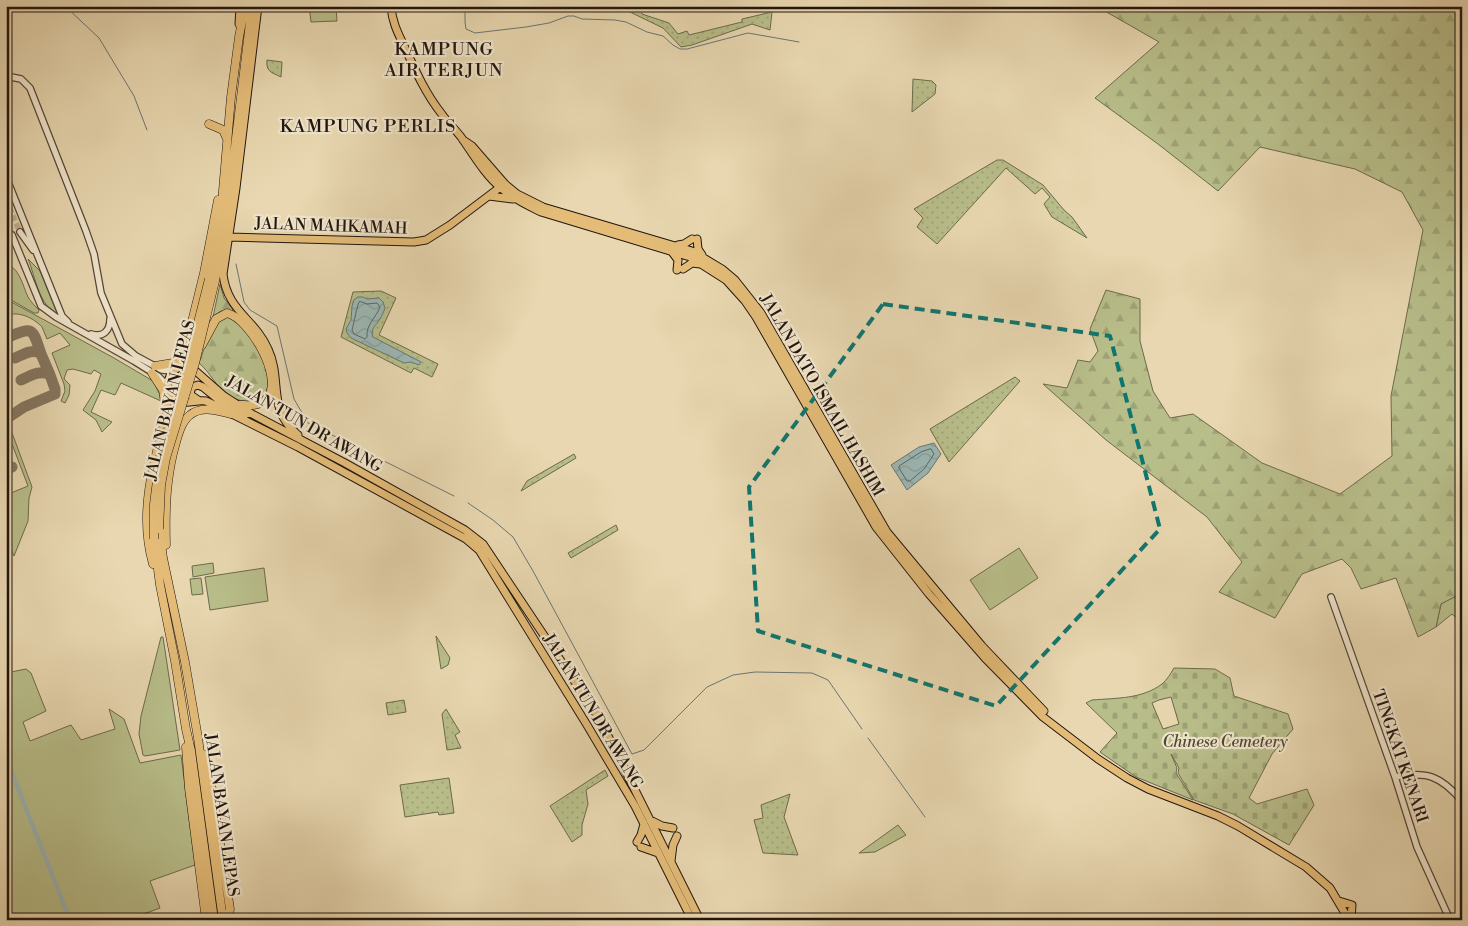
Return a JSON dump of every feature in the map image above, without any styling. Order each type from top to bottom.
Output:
[{"type":"highway","name":"JALAN BAYAN LEPAS","points":[[214,920],[191,751],[176,661],[160,585],[154,538],[154,494],[160,457],[212,280],[221,214],[229,118],[239,37],[245,6]]},
{"type":"highway","name":"JALAN BAYAN LEPAS","points":[[224,920],[198,738],[167,576],[160,529],[161,485],[166,458],[195,363],[226,220],[248,39],[255,6]]},
{"type":"highway","points":[[227,139],[222,130],[217,126],[209,124],[216,124],[229,118]]},
{"type":"highway","points":[[176,369],[184,354],[204,273],[225,164]]},
{"type":"highway","points":[[195,363],[205,337],[216,319],[222,314],[233,315],[250,330],[263,350],[272,385],[269,397],[264,402],[254,405],[240,405]]},
{"type":"highway","points":[[163,425],[165,395],[154,369],[173,363],[184,354]]},
{"type":"highway","points":[[160,585],[150,553],[147,521],[151,472],[170,402],[170,394]]},
{"type":"highway","points":[[167,576],[166,486],[172,456],[182,424],[190,414],[201,410],[211,409],[231,414]]},
{"type":"highway","points":[[186,729],[189,788],[205,912],[210,920]]},
{"type":"highway","points":[[198,738],[210,777],[230,908],[229,916],[224,920]]},
{"type":"main road","name":"JALAN BAYAN LEPAS","points":[[239,37],[240,6]]},
{"type":"main road","points":[[255,6],[229,237],[223,274],[224,286],[230,301],[256,329],[269,351],[273,364],[277,401],[283,418],[288,425],[314,447]]},
{"type":"main road","name":"JALAN DATO ISMAIL HASHIM","points":[[390,6],[393,23],[414,70],[441,114],[468,149],[521,202],[556,217],[703,261],[722,269],[735,280],[761,313],[887,532],[982,646],[1046,713],[1047,718],[1090,753],[1127,778],[1148,789],[1224,819],[1306,867],[1330,888],[1339,901],[1352,905],[1350,920]]},
{"type":"main road","name":"JALAN MAHKAMAH","points":[[229,237],[414,242],[426,240],[503,186]]},
{"type":"main road","name":"JALAN DATO ISMAIL HASHIM","points":[[503,186],[537,203],[545,200],[549,208],[675,245],[703,261]]},
{"type":"main road","points":[[489,196],[505,197],[521,202]]},
{"type":"main road","points":[[671,252],[678,260],[680,270],[692,263],[703,261],[695,239],[684,244],[675,245]]},
{"type":"main road","name":"JALAN TUN DR AWANG","points":[[176,369],[184,365],[190,366],[214,388],[252,414],[480,540],[498,564],[599,718],[647,822],[658,853],[692,920]]},
{"type":"main road","points":[[170,394],[167,385],[176,369]]},
{"type":"main road","points":[[198,400],[190,393],[192,387],[198,385],[219,400],[243,413],[252,414]]},
{"type":"main road","name":"JALAN TUN DR AWANG","points":[[170,394],[180,402],[206,401],[298,447],[471,543],[488,563],[671,861],[700,920]]},
{"type":"main road","points":[[573,703],[582,704],[585,696]]},
{"type":"main road","points":[[587,725],[588,718],[591,715],[599,718]]},
{"type":"main road","points":[[658,853],[639,845],[647,822],[673,828]]},
{"type":"main road","points":[[671,861],[673,845],[677,836]]},
{"type":"street","points":[[6,76],[21,79],[30,88],[94,254],[99,286],[122,344],[154,369],[167,385]]},
{"type":"street","points":[[6,177],[61,318]]},
{"type":"street","points":[[20,232],[38,255]]},
{"type":"street","points":[[12,235],[38,300],[49,313],[154,369],[168,371],[176,369]]},
{"type":"street","points":[[80,331],[101,336],[109,329],[110,316]]},
{"type":"street","name":"TINGKAT KENARI","points":[[1331,598],[1395,777],[1417,847],[1450,920]]},
{"type":"street","points":[[1395,777],[1416,774],[1430,776],[1446,784],[1462,801]]},
{"type":"street","points":[[1400,793],[1404,775]]},
{"type":"highlighted area","points":[[883,304],[1110,336],[1160,529],[996,706],[758,631],[749,487]]},
{"type":"green space","points":[[309,6],[336,6],[337,21],[311,22]]},
{"type":"green space","points":[[593,6],[640,6],[642,14],[669,23],[678,34],[687,31],[689,35],[742,22],[742,19],[772,12],[770,30],[752,24],[681,47],[663,28],[628,11]]},
{"type":"green space","points":[[1096,6],[1462,6],[1462,593],[1441,604],[1436,627],[1418,637],[1396,578],[1361,589],[1351,568],[1342,559],[1302,574],[1275,618],[1219,592],[1242,562],[1207,517],[1106,440],[1043,384],[1067,388],[1078,360],[1090,362],[1098,351],[1090,329],[1106,290],[1140,299],[1140,341],[1153,391],[1170,418],[1193,414],[1262,463],[1340,494],[1392,456],[1391,396],[1423,230],[1402,192],[1355,169],[1260,147],[1218,191],[1095,98],[1159,42]]},
{"type":"green space","points":[[267,60],[282,62],[281,77],[268,69]]},
{"type":"green space","points":[[913,79],[932,81],[936,85],[935,94],[912,112]]},
{"type":"green space","points":[[997,160],[1003,160],[1043,185],[1072,217],[1087,238],[1052,217],[1044,204],[1050,197],[1042,188],[1035,194],[1006,168],[937,244],[917,227],[923,218],[914,209]]},
{"type":"green space","points":[[28,259],[40,271],[58,315],[46,304],[38,290]]},
{"type":"green space","points":[[6,264],[17,273],[28,297],[39,310],[38,313],[34,313],[6,297]]},
{"type":"green space","points":[[220,284],[224,298],[233,310],[221,311],[213,317]]},
{"type":"green space","points":[[381,291],[396,298],[379,335],[438,364],[432,377],[414,368],[411,373],[341,337],[353,292]]},
{"type":"green space","points":[[6,299],[153,381],[162,399],[161,401],[121,383],[115,395],[101,390],[91,412],[112,422],[102,432],[96,420],[83,410],[95,391],[101,374],[94,370],[91,374],[73,369],[67,370],[64,379],[70,385],[69,395],[65,403],[61,401],[65,391],[64,384],[52,353],[70,345],[60,333],[47,339],[42,327],[30,318],[20,314],[6,316]]},
{"type":"green space","points":[[225,317],[235,321],[246,330],[255,343],[267,374],[267,387],[263,397],[249,401],[232,397],[221,389],[199,363],[212,331]]},
{"type":"green space","points":[[1015,377],[1020,381],[949,462],[930,429]]},
{"type":"green space","points":[[11,430],[32,487],[29,498],[28,521],[14,556],[6,536],[6,495],[28,486],[9,436]]},
{"type":"green space","points":[[574,454],[576,458],[521,491],[527,481]]},
{"type":"green space","points":[[616,525],[618,530],[571,558],[568,553]]},
{"type":"green space","points":[[1019,548],[1038,578],[990,610],[970,580]]},
{"type":"green space","points":[[213,563],[214,573],[193,577],[192,566]]},
{"type":"green space","points":[[264,568],[268,601],[210,610],[205,577]]},
{"type":"green space","points":[[201,578],[203,594],[192,595],[190,579]]},
{"type":"green space","points":[[1461,593],[1462,623],[1452,614],[1436,627],[1441,604]]},
{"type":"green space","points":[[436,636],[450,658],[448,665],[441,669]]},
{"type":"green space","points":[[161,637],[163,637],[180,750],[145,756],[143,755],[139,734],[141,716]]},
{"type":"green space","name":"Chinese Cemetery","points":[[1174,668],[1215,669],[1230,678],[1234,696],[1288,714],[1293,729],[1272,754],[1249,798],[1257,804],[1307,789],[1314,805],[1289,845],[1233,814],[1194,800],[1178,773],[1179,768],[1171,754],[1177,768],[1176,773],[1193,800],[1136,777],[1100,752],[1117,733],[1086,703],[1092,700],[1129,697],[1146,693],[1162,684]],"holes":[[[1171,697],[1179,724],[1163,729],[1152,703]]]},
{"type":"green space","points":[[26,669],[31,673],[46,711],[23,722],[30,741],[71,725],[81,740],[115,729],[109,709],[124,719],[140,763],[181,755],[195,865],[150,881],[160,908],[141,915],[143,920],[13,920],[6,904],[6,673]]},
{"type":"green space","points":[[404,700],[406,712],[388,715],[386,703]]},
{"type":"green space","points":[[446,709],[460,732],[455,735],[461,748],[447,750],[442,714]]},
{"type":"green space","points":[[605,770],[608,776],[586,790],[588,804],[582,825],[582,835],[572,842],[550,806]]},
{"type":"green space","points":[[449,778],[454,813],[439,815],[438,812],[405,817],[400,785]]},
{"type":"green space","points":[[790,794],[784,817],[798,855],[763,853],[754,820],[763,818],[761,805]]},
{"type":"green space","points":[[898,825],[906,835],[875,852],[859,853]]},
{"type":"water","points":[[358,297],[367,299],[379,298],[383,302],[385,308],[373,329],[373,337],[421,362],[419,365],[411,362],[404,363],[351,338],[346,329],[351,320],[354,300]]},
{"type":"water","points":[[934,443],[941,454],[928,473],[907,490],[891,465],[919,447]]},
{"type":"waterway","points":[[65,6],[99,38],[134,96],[147,130]]},
{"type":"waterway","points":[[465,6],[466,29],[475,33],[526,27],[574,16],[582,19],[626,22],[647,32],[663,36],[680,49],[687,49],[748,33],[799,42]]},
{"type":"waterway","points":[[236,264],[244,302],[250,310],[277,326],[294,399],[308,423],[454,496]]},
{"type":"waterway","points":[[468,503],[493,520],[513,537],[632,754],[644,750],[707,687],[733,675],[755,672],[812,673],[828,680],[862,729]]},
{"type":"waterway","points":[[868,738],[925,817]]},
{"type":"waterway","points":[[6,758],[70,920]]},
{"type":"taxiway","points":[[6,338],[30,331],[36,338],[41,354]]},
{"type":"taxiway","points":[[15,358],[28,352],[38,352],[41,354],[50,375],[39,373],[21,380]]},
{"type":"taxiway","points":[[6,419],[24,407],[55,394],[50,375]]},
{"type":"taxiway","points":[[6,469],[12,467]]},
{"type":"tunnel","points":[[6,200],[20,232]]},
{"type":"tunnel","points":[[6,221],[12,235]]},
{"type":"district","name":"KAMPUNG AIR TERJUN","points":[[444,59]]},
{"type":"district","name":"KAMPUNG PERLIS","points":[[368,126]]}]
